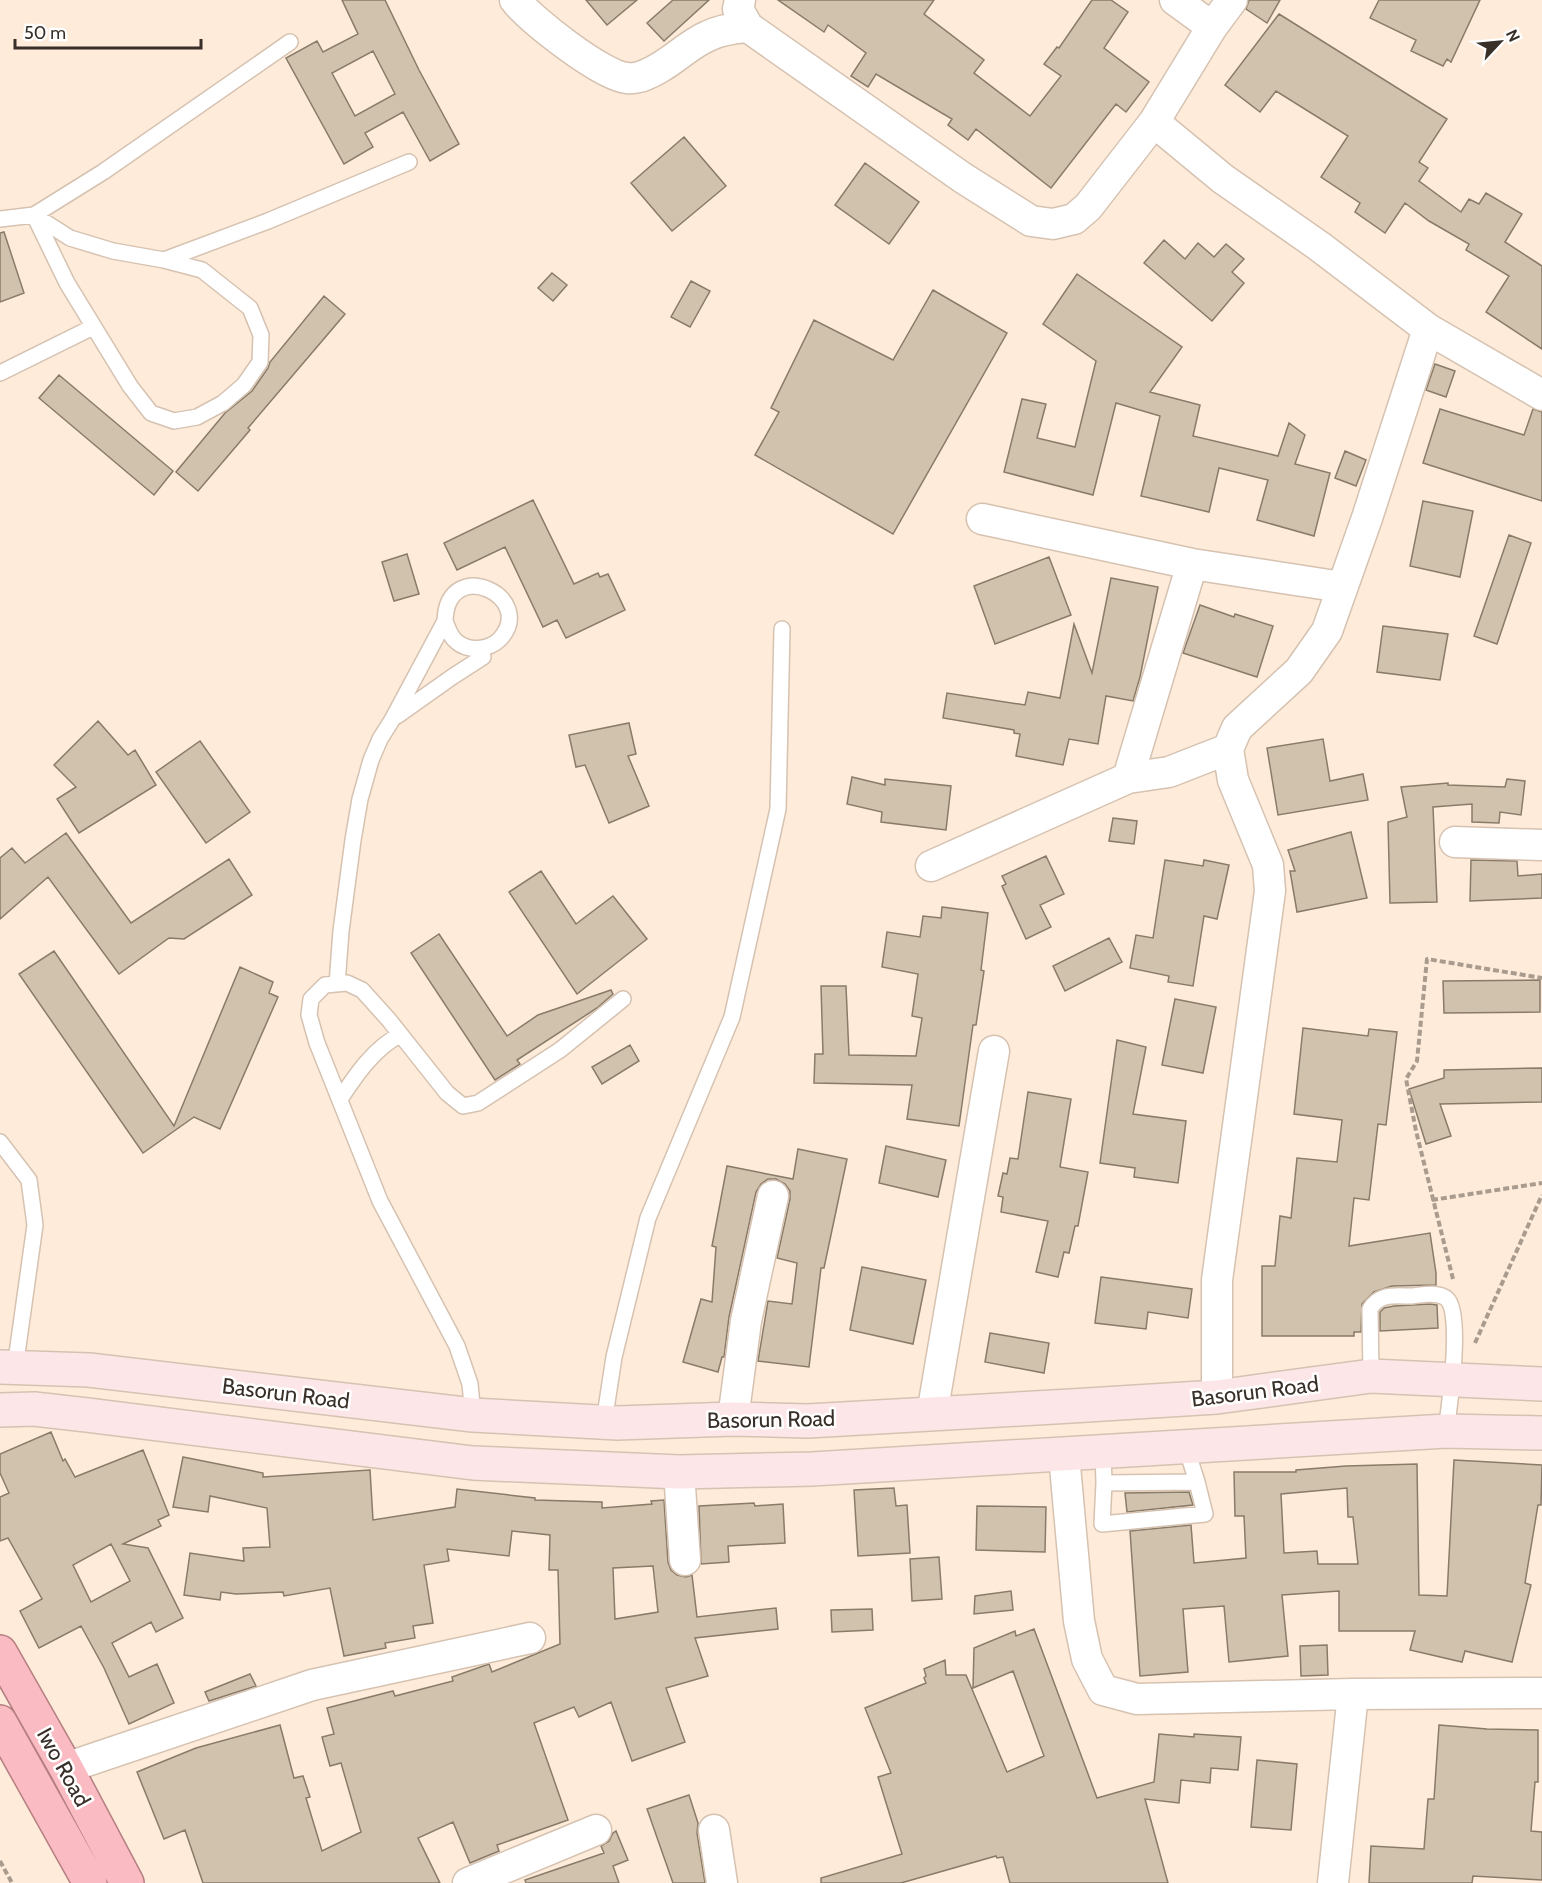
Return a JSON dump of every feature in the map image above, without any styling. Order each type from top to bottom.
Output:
[{"type":"highway","name":"Iwo Road","points":[[0,1652],[66,1768],[127,1883]]},
{"type":"highway","name":"Iwo Road","points":[[0,1722],[90,1883]]},
{"type":"main road","name":"Basorun Road","points":[[7,1367],[89,1370],[473,1415],[604,1422],[733,1419],[808,1421],[1217,1397],[1371,1376],[1542,1384]]},
{"type":"main road","name":"Basorun Road","points":[[0,1410],[34,1409],[473,1463],[680,1472],[812,1469],[1064,1455],[1103,1468],[1186,1447],[1446,1431],[1542,1433]]},
{"type":"main road","points":[[808,1421],[812,1469]]},
{"type":"street","points":[[516,0],[522,8],[562,41],[605,69],[627,78],[644,76],[669,63],[707,37],[732,28],[744,13],[963,178],[1031,220],[1053,224],[1074,219],[1088,207],[1154,122],[1212,27],[1232,0]]},
{"type":"street","points":[[1175,0],[1212,27]]},
{"type":"street","points":[[1154,122],[1223,179],[1319,246],[1428,329],[1542,395]]},
{"type":"street","points":[[1217,1397],[1217,1280],[1270,891],[1268,865],[1233,780],[1228,749],[1237,728],[1299,671],[1327,631],[1367,518],[1428,329]]},
{"type":"street","points":[[982,519],[1192,564],[1342,587]]},
{"type":"street","points":[[1128,778],[1192,564]]},
{"type":"street","points":[[931,866],[1128,778],[1169,772],[1228,749]]},
{"type":"street","points":[[1455,842],[1542,845]]},
{"type":"street","points":[[932,1414],[994,1051]]},
{"type":"street","points":[[733,1419],[746,1321],[773,1196]]},
{"type":"street","points":[[1064,1455],[1079,1621],[1087,1659],[1103,1689],[1137,1699],[1542,1693]]},
{"type":"street","points":[[680,1472],[686,1545],[685,1560]]},
{"type":"street","points":[[66,1768],[312,1685],[530,1638]]},
{"type":"street","points":[[1332,1883],[1353,1694]]},
{"type":"street","points":[[468,1883],[596,1830]]},
{"type":"street","points":[[714,1830],[722,1883]]},
{"type":"lane","points":[[0,219],[34,215],[103,172],[290,42]]},
{"type":"lane","points":[[164,260],[268,221],[409,162]]},
{"type":"lane","points":[[34,215],[70,238],[112,251],[164,260],[202,270],[249,308],[261,335],[260,362],[244,385],[223,403],[197,417],[174,421],[151,413],[130,386],[93,327],[34,215]]},
{"type":"lane","points":[[4,369],[93,327]]},
{"type":"lane","points":[[338,984],[341,931],[360,799],[380,739],[445,621],[450,601],[457,593],[466,588],[487,587],[504,601],[508,611],[505,632],[498,641],[479,649],[457,642],[449,633],[445,621]]},
{"type":"lane","points":[[604,1422],[614,1357],[648,1218],[732,1017],[778,809],[782,629]]},
{"type":"lane","points":[[392,720],[483,657],[479,649]]},
{"type":"lane","points":[[473,1415],[470,1384],[457,1347],[380,1201],[317,1043],[309,1015],[311,999],[325,985],[347,983],[362,990],[389,1020],[447,1094],[464,1106],[478,1103],[560,1050],[622,999]]},
{"type":"lane","points":[[340,1099],[358,1073],[376,1053],[388,1041],[400,1035]]},
{"type":"lane","points":[[0,1142],[29,1180],[35,1225],[7,1367]]},
{"type":"lane","points":[[1371,1376],[1370,1309],[1375,1301],[1384,1297],[1438,1294],[1447,1298],[1453,1309],[1453,1380],[1446,1431]]},
{"type":"lane","points":[[1186,1447],[1197,1482],[1205,1514],[1102,1524],[1103,1468],[1197,1482]]},
{"type":"path","points":[[1455,1285],[1432,1200],[1406,1079],[1417,1061],[1426,959],[1542,978]]},
{"type":"path","points":[[1432,1200],[1542,1183]]},
{"type":"path","points":[[1471,1336],[1474,1346],[1542,1195]]},
{"type":"path","points":[[0,1861],[12,1883]]},
{"type":"building","points":[[342,0],[385,0],[459,144],[430,161],[403,112],[365,133],[373,147],[344,164],[286,58],[317,41],[323,52],[358,34]],"holes":[[[373,51],[395,94],[355,116],[332,73]]]},
{"type":"building","points":[[586,0],[637,0],[607,25]]},
{"type":"building","points":[[673,0],[709,0],[664,41],[647,23]]},
{"type":"building","points":[[778,0],[934,0],[924,14],[984,60],[974,73],[1030,116],[1061,76],[1044,64],[1057,47],[1059,48],[1092,0],[1111,0],[1128,12],[1104,48],[1149,82],[1126,112],[1116,104],[1051,188],[976,129],[968,140],[948,125],[952,119],[876,74],[868,87],[851,76],[866,53],[828,25],[824,32]]},
{"type":"building","points":[[1249,0],[1280,0],[1267,23],[1246,9]]},
{"type":"building","points":[[1379,0],[1480,0],[1451,62],[1447,59],[1443,66],[1411,51],[1416,40],[1370,18]]},
{"type":"building","points":[[1279,14],[1447,119],[1419,162],[1428,168],[1419,181],[1461,212],[1469,199],[1479,204],[1486,193],[1522,214],[1505,242],[1542,266],[1542,349],[1486,312],[1509,276],[1466,250],[1469,244],[1429,221],[1405,203],[1385,233],[1355,212],[1360,203],[1321,177],[1348,136],[1276,91],[1260,112],[1225,85]]},
{"type":"building","points":[[684,137],[726,186],[672,231],[631,183]]},
{"type":"building","points":[[865,163],[919,202],[889,244],[835,205]]},
{"type":"building","points":[[4,232],[24,293],[0,302],[0,233]]},
{"type":"building","points":[[1164,240],[1185,259],[1198,243],[1214,257],[1226,244],[1244,259],[1232,272],[1244,283],[1212,321],[1144,263]]},
{"type":"building","points":[[552,273],[567,285],[553,301],[538,288]]},
{"type":"building","points":[[1077,274],[1182,347],[1150,392],[1200,405],[1193,436],[1278,456],[1289,423],[1305,435],[1295,464],[1330,473],[1314,536],[1257,520],[1268,480],[1219,468],[1209,512],[1141,496],[1160,416],[1116,403],[1093,495],[1004,472],[1022,399],[1046,404],[1037,438],[1075,447],[1096,361],[1043,324]]},
{"type":"building","points":[[691,281],[710,291],[690,327],[671,317]]},
{"type":"building","points":[[933,290],[1007,333],[893,534],[755,455],[779,412],[771,408],[814,320],[893,360]]},
{"type":"building","points":[[324,296],[345,314],[198,491],[176,472],[225,413],[252,391],[270,362]]},
{"type":"building","points":[[1435,364],[1455,371],[1446,397],[1426,390]]},
{"type":"building","points":[[59,375],[173,471],[154,495],[39,398]]},
{"type":"building","points":[[1440,409],[1524,435],[1533,409],[1542,412],[1542,501],[1423,463]]},
{"type":"building","points":[[1345,451],[1366,460],[1356,486],[1335,478]]},
{"type":"building","points":[[533,500],[574,584],[598,573],[600,577],[608,574],[625,610],[566,638],[557,620],[543,627],[505,547],[457,570],[444,543]]},
{"type":"building","points":[[1423,501],[1473,511],[1460,577],[1410,566]]},
{"type":"building","points":[[1509,535],[1531,543],[1497,644],[1474,636]]},
{"type":"building","points":[[407,554],[419,594],[394,601],[382,562]]},
{"type":"building","points":[[1049,557],[1071,615],[995,644],[974,586]]},
{"type":"building","points":[[1111,578],[1158,587],[1133,701],[1106,696],[1098,744],[1069,739],[1063,765],[1016,756],[1020,734],[1014,733],[1014,730],[943,718],[947,693],[1025,705],[1028,692],[1060,698],[1074,624],[1092,673]]},
{"type":"building","points":[[1200,605],[1234,617],[1235,614],[1273,626],[1257,677],[1183,653]]},
{"type":"building","points":[[1383,626],[1448,634],[1440,680],[1377,672]]},
{"type":"building","points":[[98,721],[128,755],[135,750],[156,785],[79,833],[57,799],[76,787],[54,765]]},
{"type":"building","points":[[629,723],[636,754],[628,756],[649,806],[609,823],[585,765],[576,767],[569,735]]},
{"type":"building","points":[[1323,739],[1330,781],[1363,774],[1368,800],[1278,815],[1267,748]]},
{"type":"building","points":[[200,741],[250,812],[206,843],[156,772]]},
{"type":"building","points":[[852,777],[885,785],[885,779],[951,786],[946,830],[881,822],[882,812],[847,804]]},
{"type":"building","points":[[1507,779],[1525,781],[1521,815],[1500,812],[1499,823],[1472,822],[1472,804],[1433,807],[1437,902],[1390,903],[1388,822],[1407,817],[1401,787],[1448,783],[1448,785],[1505,787]]},
{"type":"building","points":[[1113,818],[1137,821],[1134,844],[1109,841]]},
{"type":"building","points":[[1351,832],[1367,898],[1297,912],[1290,871],[1295,871],[1288,850]]},
{"type":"building","points":[[66,833],[131,923],[229,859],[252,895],[184,939],[169,938],[119,974],[48,877],[0,919],[0,858],[12,848],[25,863]]},
{"type":"building","points":[[1046,856],[1064,894],[1040,905],[1051,927],[1026,939],[1002,886],[1006,884],[1002,876]]},
{"type":"building","points":[[1165,860],[1203,866],[1204,860],[1229,865],[1217,919],[1204,916],[1193,986],[1168,982],[1169,976],[1130,968],[1136,935],[1153,938]]},
{"type":"building","points":[[1471,860],[1517,861],[1518,876],[1542,874],[1542,898],[1470,901]]},
{"type":"building","points":[[541,871],[576,924],[613,896],[647,939],[577,994],[509,892]]},
{"type":"building","points":[[942,907],[988,913],[981,970],[984,971],[976,1025],[973,1025],[959,1126],[907,1119],[912,1085],[814,1083],[815,1054],[823,1054],[821,986],[846,986],[849,1055],[916,1056],[922,1018],[912,1016],[918,974],[882,967],[887,932],[920,937],[923,916],[941,918]]},
{"type":"building","points":[[439,934],[507,1036],[538,1015],[611,990],[613,994],[597,1008],[517,1060],[520,1064],[495,1080],[411,953]]},
{"type":"building","points":[[1109,938],[1122,962],[1065,991],[1053,966]]},
{"type":"building","points":[[54,951],[174,1126],[240,967],[273,982],[269,993],[278,997],[220,1129],[194,1117],[143,1153],[19,974]]},
{"type":"building","points":[[1540,980],[1540,1012],[1444,1013],[1443,981]]},
{"type":"building","points":[[1175,999],[1216,1007],[1203,1073],[1162,1065]]},
{"type":"building","points":[[1303,1028],[1368,1036],[1369,1029],[1397,1032],[1386,1125],[1378,1124],[1369,1200],[1354,1198],[1349,1246],[1430,1233],[1436,1285],[1392,1286],[1374,1292],[1362,1304],[1361,1332],[1354,1332],[1354,1336],[1262,1336],[1262,1266],[1275,1266],[1280,1216],[1291,1218],[1297,1158],[1337,1162],[1342,1120],[1294,1114]]},
{"type":"building","points":[[1117,1040],[1146,1047],[1133,1114],[1186,1121],[1178,1183],[1134,1177],[1135,1168],[1100,1163]]},
{"type":"building","points":[[630,1045],[639,1061],[602,1084],[592,1067]]},
{"type":"building","points":[[1542,1068],[1542,1102],[1440,1104],[1451,1136],[1426,1144],[1409,1089],[1444,1078],[1444,1070]]},
{"type":"building","points":[[1028,1092],[1071,1099],[1060,1167],[1088,1172],[1078,1226],[1075,1226],[1069,1253],[1064,1252],[1058,1277],[1036,1272],[1048,1221],[1001,1212],[1003,1197],[998,1196],[1003,1173],[1007,1174],[1010,1158],[1018,1159]]},
{"type":"building","points":[[886,1146],[946,1160],[938,1197],[879,1183]]},
{"type":"building","points":[[798,1149],[847,1159],[824,1268],[821,1268],[809,1367],[758,1361],[768,1301],[792,1304],[797,1263],[777,1258],[790,1191],[785,1184],[776,1179],[768,1179],[756,1192],[729,1317],[724,1357],[722,1357],[718,1372],[683,1362],[701,1299],[712,1302],[716,1247],[712,1246],[727,1166],[793,1179]]},
{"type":"building","points":[[862,1267],[926,1280],[913,1344],[850,1330]]},
{"type":"building","points":[[1101,1277],[1192,1289],[1188,1318],[1148,1312],[1146,1329],[1095,1323]]},
{"type":"building","points":[[1437,1305],[1438,1328],[1380,1331],[1380,1312],[1384,1308]]},
{"type":"building","points":[[990,1333],[1049,1343],[1044,1373],[985,1362]]},
{"type":"building","points":[[51,1432],[63,1461],[65,1459],[75,1477],[143,1450],[169,1515],[158,1520],[161,1526],[123,1544],[148,1548],[183,1618],[156,1632],[151,1622],[112,1643],[129,1677],[157,1664],[174,1703],[129,1724],[104,1668],[81,1626],[39,1648],[20,1611],[42,1599],[8,1538],[0,1541],[0,1497],[9,1493],[0,1473],[0,1454]],"holes":[[[111,1544],[130,1581],[91,1602],[73,1565]]]},
{"type":"building","points":[[183,1457],[263,1473],[263,1477],[370,1470],[373,1520],[455,1507],[457,1489],[535,1498],[535,1500],[602,1502],[602,1508],[652,1504],[651,1501],[664,1500],[668,1562],[671,1570],[677,1575],[686,1577],[692,1575],[697,1617],[776,1608],[778,1629],[695,1638],[708,1676],[666,1688],[685,1742],[632,1761],[611,1702],[579,1717],[574,1707],[534,1723],[568,1820],[497,1845],[499,1851],[470,1863],[453,1822],[418,1838],[440,1883],[203,1883],[185,1830],[164,1839],[137,1772],[196,1748],[280,1725],[294,1778],[303,1776],[310,1797],[306,1798],[322,1851],[361,1832],[341,1763],[330,1766],[322,1737],[334,1734],[327,1708],[393,1691],[395,1696],[453,1681],[452,1677],[489,1664],[492,1672],[560,1644],[558,1570],[549,1570],[550,1535],[512,1531],[509,1556],[447,1549],[449,1561],[424,1565],[433,1623],[413,1626],[415,1638],[385,1643],[386,1648],[344,1656],[330,1588],[284,1596],[283,1592],[236,1594],[221,1592],[220,1600],[184,1595],[190,1553],[244,1561],[243,1548],[270,1547],[267,1508],[210,1496],[208,1512],[173,1507]],"holes":[[[653,1566],[658,1612],[615,1619],[613,1568]]]},
{"type":"building","points":[[1454,1460],[1542,1465],[1541,1505],[1538,1505],[1525,1583],[1531,1585],[1512,1662],[1465,1651],[1462,1662],[1410,1650],[1415,1631],[1339,1631],[1339,1591],[1282,1595],[1288,1656],[1229,1662],[1224,1606],[1183,1609],[1188,1672],[1140,1676],[1130,1531],[1191,1525],[1194,1563],[1246,1558],[1244,1516],[1235,1516],[1234,1472],[1296,1472],[1296,1470],[1346,1466],[1417,1464],[1419,1595],[1447,1596]],"holes":[[[1347,1488],[1348,1517],[1353,1517],[1358,1564],[1318,1564],[1317,1551],[1284,1553],[1281,1494]]]},
{"type":"building","points":[[894,1488],[896,1506],[907,1505],[910,1553],[858,1556],[854,1490]]},
{"type":"building","points":[[1189,1492],[1193,1505],[1127,1512],[1125,1493]]},
{"type":"building","points":[[754,1503],[755,1506],[783,1504],[785,1543],[728,1546],[729,1562],[701,1564],[699,1506]]},
{"type":"building","points":[[977,1506],[1046,1507],[1045,1552],[976,1550]]},
{"type":"building","points":[[939,1557],[942,1599],[912,1601],[910,1559]]},
{"type":"building","points":[[1011,1591],[1013,1610],[974,1614],[975,1596]]},
{"type":"building","points":[[872,1609],[873,1630],[832,1632],[831,1610]]},
{"type":"building","points":[[1034,1629],[1097,1798],[1154,1782],[1159,1734],[1241,1737],[1238,1770],[1211,1768],[1210,1783],[1181,1780],[1179,1803],[1145,1799],[1168,1883],[1010,1883],[1003,1857],[997,1858],[996,1856],[901,1883],[821,1883],[821,1878],[902,1854],[878,1777],[891,1773],[865,1708],[926,1683],[924,1669],[945,1660],[946,1675],[966,1675],[1007,1772],[1044,1756],[1013,1671],[973,1688],[974,1648],[1015,1631],[1016,1636]]},
{"type":"building","points":[[1327,1645],[1328,1675],[1301,1676],[1300,1646]]},
{"type":"building","points":[[250,1674],[256,1686],[209,1701],[205,1692]]},
{"type":"building","points":[[1439,1725],[1538,1730],[1538,1782],[1535,1782],[1531,1831],[1542,1832],[1542,1880],[1473,1876],[1472,1883],[1369,1883],[1371,1846],[1424,1849],[1428,1799],[1434,1799]]},
{"type":"building","points":[[1257,1760],[1297,1764],[1291,1830],[1251,1827]]},
{"type":"building","points":[[689,1795],[698,1823],[697,1833],[705,1883],[673,1883],[647,1809]]},
{"type":"building","points":[[616,1831],[628,1860],[613,1866],[619,1883],[526,1883],[525,1880],[604,1853],[601,1846],[609,1841]]}]
